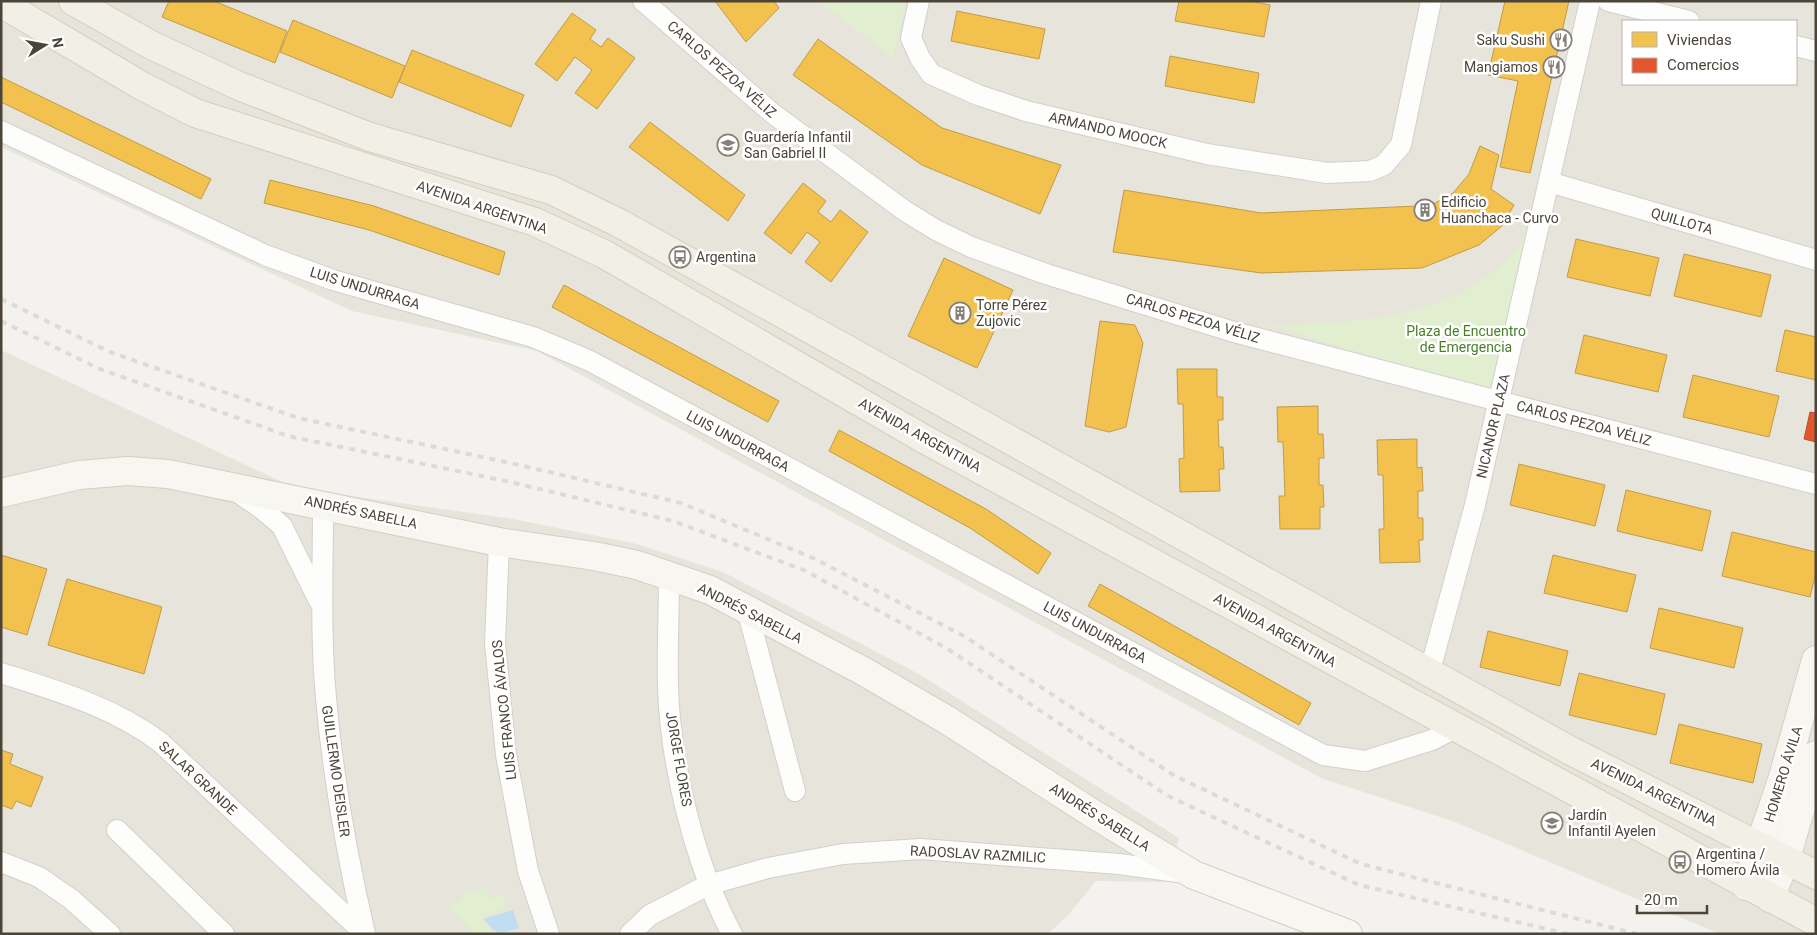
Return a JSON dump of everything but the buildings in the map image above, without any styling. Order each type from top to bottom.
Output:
[{"type":"main road","name":"AVENIDA ARGENTINA","points":[[73,1],[151,46],[239,86],[370,136],[551,190],[619,223],[1429,674],[1571,751],[1786,858],[1816,875]]},
{"type":"main road","name":"AVENIDA ARGENTINA","points":[[1,3],[142,86],[195,113],[535,222],[604,254],[924,439],[1455,728],[1500,750],[1746,886],[1816,922]]},
{"type":"main road","name":"ANDRÉS SABELLA","points":[[1,493],[79,475],[128,471],[168,474],[323,504],[499,542],[594,556],[637,565],[710,590],[863,671],[947,720],[1194,875],[1348,934]]},
{"type":"main road","name":"HOMERO ÁVILA","points":[[1746,886],[1816,660]]},
{"type":"main road","name":"HOMERO ÁVILA","points":[[1770,898],[1786,858],[1816,755]]},
{"type":"street","name":"CARLOS PEZOA VÉLIZ","points":[[643,1],[772,113],[905,211],[936,230],[971,247],[1046,274],[1234,332],[1816,484]]},
{"type":"street","name":"ARMANDO MOOCK","points":[[919,1],[911,38],[920,58],[931,74],[978,95],[1026,111],[1207,154],[1327,174],[1370,171],[1384,165],[1401,145],[1420,62],[1431,1]]},
{"type":"street","name":"NICANOR PLAZA","points":[[1429,674],[1475,505],[1590,1]]},
{"type":"street","points":[[1608,1],[1686,20]]},
{"type":"street","points":[[1797,46],[1816,51]]},
{"type":"street","name":"LUIS UNDURRAGA","points":[[1,130],[266,255],[333,280],[533,337],[590,361],[1323,754],[1345,759],[1365,760],[1432,740],[1455,728]]},
{"type":"street","name":"QUILLOTA","points":[[1549,182],[1816,260]]},
{"type":"street","name":"GUILLERMO DEISLER","points":[[227,485],[262,509],[282,526],[322,607]]},
{"type":"street","name":"GUILLERMO DEISLER","points":[[323,504],[322,607],[326,696],[337,796],[365,934]]},
{"type":"street","name":"LUIS FRANCO ÁVALOS","points":[[499,542],[495,643],[506,755],[528,872],[549,934]]},
{"type":"street","name":"JORGE FLORES","points":[[669,576],[668,687],[674,747],[686,805],[708,885],[732,934]]},
{"type":"street","points":[[746,609],[795,791]]},
{"type":"street","name":"SALAR GRANDE","points":[[1,672],[104,708],[133,722],[153,737],[365,934]]},
{"type":"street","points":[[117,830],[224,934]]},
{"type":"street","name":"RADOSLAV RAZMILIC","points":[[630,934],[650,914],[708,885],[768,868],[843,854],[921,849],[1119,864],[1194,875]]},
{"type":"street","points":[[1,862],[39,877],[71,898],[110,934]]},
{"type":"shaded area","points":[[1,1],[1816,1],[1816,934],[1720,934],[1455,822],[1321,778],[537,351],[352,311],[1,147]]},
{"type":"shaded area","points":[[1,350],[295,488],[513,519],[637,544],[723,572],[919,674],[1179,838],[1167,882],[1096,881],[1069,914],[1048,934],[1,934]]},
{"type":"green space","points":[[819,1],[906,1],[893,58],[820,3]]},
{"type":"green space","name":"Plaza de Encuentro de Emergencia","points":[[1535,223],[1497,390],[1486,391],[1271,326],[1362,320],[1419,309],[1447,299],[1473,285],[1504,263]]},
{"type":"green space","points":[[486,887],[489,898],[503,894],[507,908],[481,919],[497,934],[474,934],[450,909],[450,904],[463,900],[462,894]]},
{"type":"water","points":[[513,910],[519,928],[500,933],[492,929],[484,919]]},
{"type":"railway","points":[[1,299],[110,352],[298,418],[506,462],[681,503],[813,558],[964,636],[1175,776],[1361,864],[1637,934]]},
{"type":"railway","points":[[1,321],[100,369],[288,436],[506,481],[673,521],[806,571],[948,649],[1168,796],[1359,885],[1568,934]]},
{"type":"place","name":"Saku Sushi","points":[[1561,40]]},
{"type":"place","name":"Mangiamos","points":[[1554,67]]},
{"type":"place","name":"Guardería Infantil San Gabriel II","points":[[728,145]]},
{"type":"place","name":"Edificio Huanchaca - Curvo","points":[[1425,210]]},
{"type":"place","name":"Argentina","points":[[680,257]]},
{"type":"place","name":"Torre Pérez Zujovic","points":[[960,313]]},
{"type":"place","name":"Jardín Infantil Ayelen","points":[[1552,823]]},
{"type":"place","name":"Argentina / Homero Ávila","points":[[1680,862]]}]
